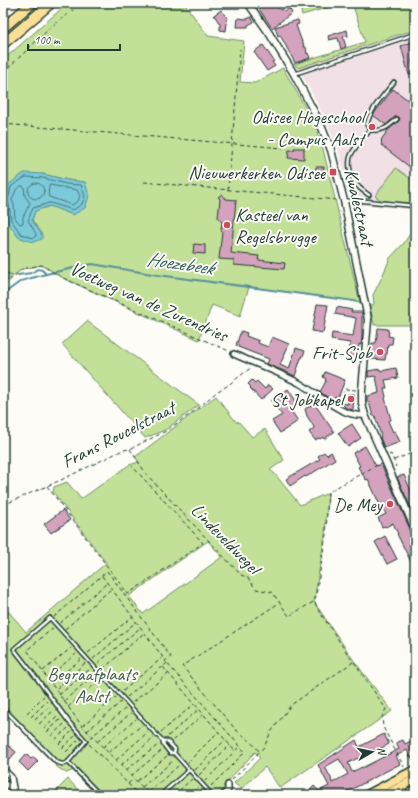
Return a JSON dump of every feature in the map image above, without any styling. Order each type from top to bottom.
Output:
[{"type":"highway","points":[[3,28],[32,3]]},
{"type":"highway","points":[[3,44],[52,3]]},
{"type":"main road","points":[[385,795],[411,772]]},
{"type":"main road","points":[[367,795],[415,779]]},
{"type":"street","name":"Kwalestraat","points":[[248,3],[269,33],[294,74],[320,123],[331,150],[344,201],[368,320],[362,404],[365,415],[415,530]]},
{"type":"street","points":[[234,354],[300,384],[338,408],[353,415],[365,415]]},
{"type":"street","points":[[3,769],[11,777],[13,788],[8,795]]},
{"type":"street","points":[[3,783],[13,788]]},
{"type":"street","points":[[400,783],[405,795]]},
{"type":"street","points":[[223,795],[228,790],[228,785]]},
{"type":"lane","points":[[294,74],[415,34]]},
{"type":"lane","points":[[370,130],[367,125],[369,117],[394,82]]},
{"type":"lane","points":[[370,130],[387,128],[397,119]]},
{"type":"lane","points":[[369,195],[353,178],[350,162],[351,155],[355,148],[370,130]]},
{"type":"lane","points":[[344,201],[365,201],[415,206]]},
{"type":"lane","points":[[3,708],[56,762],[60,764],[68,762],[86,741],[67,720],[14,649],[50,618],[157,734],[170,753],[174,753]]},
{"type":"lane","points":[[163,741],[167,741],[175,749],[174,753],[212,795]]},
{"type":"lane","points":[[68,762],[100,795]]},
{"type":"lane","points":[[165,791],[189,770]]},
{"type":"path","points":[[3,73],[52,26],[82,3]]},
{"type":"path","points":[[228,190],[240,49]]},
{"type":"path","points":[[3,124],[283,148]]},
{"type":"path","points":[[144,182],[344,201]]},
{"type":"path","name":"Voetweg van de Zurendries","points":[[3,283],[7,283],[22,269],[42,265],[63,278],[223,347],[234,354]]},
{"type":"path","name":"Frans Roucelstraat","points":[[3,505],[166,432],[218,391],[248,370],[259,365]]},
{"type":"path","points":[[338,408],[345,389],[362,390]]},
{"type":"path","name":"Lindeveldwegel","points":[[130,448],[147,475],[256,589],[272,592],[289,616],[315,601]]},
{"type":"path","points":[[394,460],[415,452]]},
{"type":"path","points":[[385,461],[328,492],[326,535],[315,601],[317,608],[386,709],[382,717],[382,727],[411,772]]},
{"type":"path","points":[[47,486],[128,594],[203,543],[132,466]]},
{"type":"path","points":[[51,619],[107,571],[171,657],[166,661]]},
{"type":"path","points":[[102,576],[165,661],[245,752],[207,790]]},
{"type":"path","points":[[107,583],[27,650],[82,726],[150,795]]},
{"type":"path","points":[[62,631],[111,589]]},
{"type":"path","points":[[260,751],[236,730],[182,666],[280,603]]},
{"type":"path","points":[[51,684],[132,616]]},
{"type":"path","points":[[55,690],[136,622]]},
{"type":"path","points":[[59,695],[141,627]]},
{"type":"path","points":[[64,701],[145,633]]},
{"type":"path","points":[[42,672],[75,645]]},
{"type":"path","points":[[3,648],[14,649]]},
{"type":"path","points":[[47,678],[80,651]]},
{"type":"path","points":[[82,726],[163,657]]},
{"type":"path","points":[[228,785],[264,747],[271,732],[291,705],[353,662]]},
{"type":"path","points":[[87,731],[163,668],[167,663]]},
{"type":"path","points":[[163,668],[235,751]]},
{"type":"path","points":[[92,737],[168,674]]},
{"type":"path","points":[[68,707],[104,677]]},
{"type":"path","points":[[28,713],[47,693]]},
{"type":"path","points":[[31,717],[51,698]]},
{"type":"path","points":[[35,720],[54,702]]},
{"type":"path","points":[[120,765],[194,704]]},
{"type":"path","points":[[39,724],[58,707]]},
{"type":"path","points":[[126,771],[199,709]]},
{"type":"path","points":[[97,742],[134,710]]},
{"type":"path","points":[[44,728],[61,711]]},
{"type":"path","points":[[170,744],[204,714]]},
{"type":"path","points":[[47,732],[64,716]]},
{"type":"path","points":[[103,747],[140,716]]},
{"type":"path","points":[[51,736],[67,720]]},
{"type":"path","points":[[108,753],[145,722]]},
{"type":"path","points":[[55,740],[71,725]]},
{"type":"path","points":[[59,744],[75,729]]},
{"type":"path","points":[[115,760],[151,729]]},
{"type":"path","points":[[62,748],[78,732]]},
{"type":"path","points":[[148,793],[184,764],[219,732]]},
{"type":"path","points":[[66,752],[82,736]]},
{"type":"path","points":[[192,773],[225,739]]},
{"type":"path","points":[[86,741],[139,795]]},
{"type":"path","points":[[174,795],[196,777],[230,745]]},
{"type":"path","points":[[190,795],[240,746]]},
{"type":"path","points":[[131,776],[165,747]]},
{"type":"path","points":[[137,782],[170,753]]},
{"type":"path","points":[[142,787],[178,757]]},
{"type":"path","points":[[128,784],[133,778]]},
{"type":"shaded area","name":"Odisee Hogeschool - Campus Aalst","points":[[415,30],[415,210],[352,205],[338,148],[319,106],[298,68]]},
{"type":"green space","points":[[68,3],[184,3],[208,36],[244,41],[240,82],[255,83],[283,68],[313,121],[323,149],[360,303],[249,287],[240,316],[212,305],[199,340],[63,278],[42,265],[22,269],[3,284],[3,60]],"holes":[[[43,174],[67,180],[85,182],[73,215],[50,206],[35,211],[32,220],[42,235],[4,197]]]},
{"type":"green space","points":[[298,3],[344,3],[302,15]]},
{"type":"green space","points":[[352,3],[415,3],[415,30],[298,68],[294,64],[365,42]]},
{"type":"green space","points":[[396,168],[415,182],[415,203],[382,201],[375,196]]},
{"type":"green space","points":[[415,226],[415,325],[374,325],[370,306],[374,304],[373,295],[390,258],[404,243]]},
{"type":"green space","points":[[87,321],[199,405],[165,430],[145,438],[62,344]]},
{"type":"green space","name":"Begraafplaats Aalst","points":[[216,396],[237,423],[238,421],[252,437],[265,429],[284,460],[270,470],[300,505],[328,493],[325,534],[314,602],[355,662],[392,711],[280,788],[265,767],[241,789],[234,783],[260,758],[255,752],[223,786],[226,790],[220,795],[98,795],[74,770],[66,773],[57,767],[3,711],[3,605],[26,632],[106,563],[53,492],[54,487],[67,482],[81,499],[129,465],[139,462],[135,457]],"holes":[[[208,541],[222,557],[143,614],[129,596]]]},
{"type":"green space","points":[[68,779],[83,795],[52,795]]},
{"type":"water","points":[[24,173],[43,174],[67,180],[85,182],[89,196],[85,208],[73,215],[50,206],[35,211],[32,220],[42,235],[42,239],[33,242],[18,237],[7,221],[4,197],[8,185]]},
{"type":"building","points":[[255,3],[276,3],[280,10],[283,9],[285,11],[289,8],[292,13],[272,28]]},
{"type":"building","points":[[221,10],[228,19],[226,20],[226,31],[220,30],[220,24],[214,15]]},
{"type":"building","points":[[251,17],[254,22],[248,25],[248,27],[237,27],[238,18],[247,19]]},
{"type":"building","points":[[298,20],[299,24],[296,25],[304,47],[306,47],[307,54],[308,53],[310,58],[295,63],[280,35],[278,36],[275,27]]},
{"type":"building","points":[[347,30],[348,36],[343,37],[346,47],[341,49],[338,38],[329,40],[328,36]]},
{"type":"building","points":[[415,41],[415,59],[412,60],[415,73],[409,75],[401,46]]},
{"type":"building","points":[[263,45],[274,61],[272,62],[275,66],[267,71],[254,52]]},
{"type":"building","points":[[393,89],[415,105],[415,171],[381,145],[381,140],[389,129],[399,121],[400,118],[396,116],[386,125],[373,115]]},
{"type":"building","points":[[294,148],[304,148],[304,159],[288,158],[289,150],[294,150]]},
{"type":"building","points":[[316,167],[324,167],[322,178],[315,178]]},
{"type":"building","name":"Kasteel van Regelsbrugge","points":[[222,194],[226,199],[236,200],[231,253],[259,256],[258,260],[285,263],[284,269],[234,265],[234,260],[219,259],[222,222],[218,218],[220,199],[218,197]]},
{"type":"building","points":[[194,244],[205,245],[205,254],[193,253]]},
{"type":"building","points":[[317,304],[328,305],[323,333],[312,331]]},
{"type":"building","points":[[337,307],[352,310],[351,312],[362,312],[362,338],[361,345],[359,344],[358,359],[349,358],[350,343],[331,340],[332,333],[353,336],[356,318],[335,314]]},
{"type":"building","points":[[378,328],[388,329],[388,336],[393,337],[392,344],[388,344],[385,360],[371,359],[372,343],[376,343]]},
{"type":"building","points":[[241,331],[247,333],[246,336],[259,341],[258,343],[268,347],[272,337],[289,344],[280,365],[289,369],[296,348],[305,351],[295,376],[267,364],[269,359],[238,347],[239,346],[236,345]]},
{"type":"building","points":[[396,368],[398,378],[385,380],[387,388],[384,388],[391,420],[388,421],[400,442],[384,448],[375,416],[373,416],[369,402],[367,402],[367,396],[379,393],[376,376],[368,377],[368,371],[380,369],[381,371]]},
{"type":"building","points":[[325,372],[345,380],[338,398],[335,397],[333,401],[320,392],[326,381],[323,377]]},
{"type":"building","points":[[252,380],[255,383],[257,381],[265,389],[268,385],[273,389],[261,400],[248,384]]},
{"type":"building","points":[[288,389],[298,404],[290,409],[298,421],[280,433],[272,421],[282,415],[271,401]]},
{"type":"building","name":"St Jobkapel","points":[[348,394],[354,394],[352,410],[346,408],[341,403],[348,404]]},
{"type":"building","points":[[314,403],[334,432],[324,439],[323,437],[315,440],[309,432],[314,427],[307,416],[305,409]]},
{"type":"building","points":[[352,424],[361,438],[348,447],[338,433]]},
{"type":"building","points":[[365,446],[376,466],[381,464],[415,541],[415,570],[393,523],[386,527],[382,527],[378,518],[386,514],[368,479],[366,480],[358,467],[360,466],[353,453]]},
{"type":"building","points":[[324,452],[327,455],[331,452],[335,459],[290,486],[286,479],[320,459],[318,456]]},
{"type":"building","points":[[404,475],[412,493],[415,492],[415,506],[411,508],[397,477]]},
{"type":"building","points":[[63,510],[70,520],[51,533],[44,524]]},
{"type":"building","points":[[385,536],[397,559],[387,564],[375,542]]},
{"type":"building","points":[[384,734],[389,744],[359,760],[358,758],[348,763],[352,772],[399,749],[396,743],[403,740],[405,744],[415,739],[415,765],[407,750],[396,756],[400,764],[341,795],[306,795],[314,786],[319,791],[329,786],[318,765],[356,740],[359,747]],"holes":[[[339,759],[348,774],[332,783],[325,767]]]},
{"type":"building","points":[[3,742],[16,752],[9,760],[3,756]]},
{"type":"building","points":[[26,754],[31,759],[34,757],[38,761],[28,771],[19,762]]},
{"type":"waterway","name":"Hoezebeek","points":[[3,291],[6,292],[21,281],[92,264],[158,275],[359,302]]},
{"type":"waterway","points":[[18,275],[31,273],[38,269],[42,270],[46,274]]},
{"type":"waterway","points":[[3,273],[12,275]]},
{"type":"place","name":"Odisee Hogeschool - Campus Aalst","points":[[372,127]]},
{"type":"place","name":"Nieuwerkerken Odisee","points":[[333,172]]},
{"type":"place","name":"Kasteel van Regelsbrugge","points":[[227,225]]},
{"type":"place","name":"Frit-Sjob","points":[[380,352]]},
{"type":"place","name":"St Jobkapel","points":[[351,399]]},
{"type":"place","name":"De Mey","points":[[390,504]]}]
